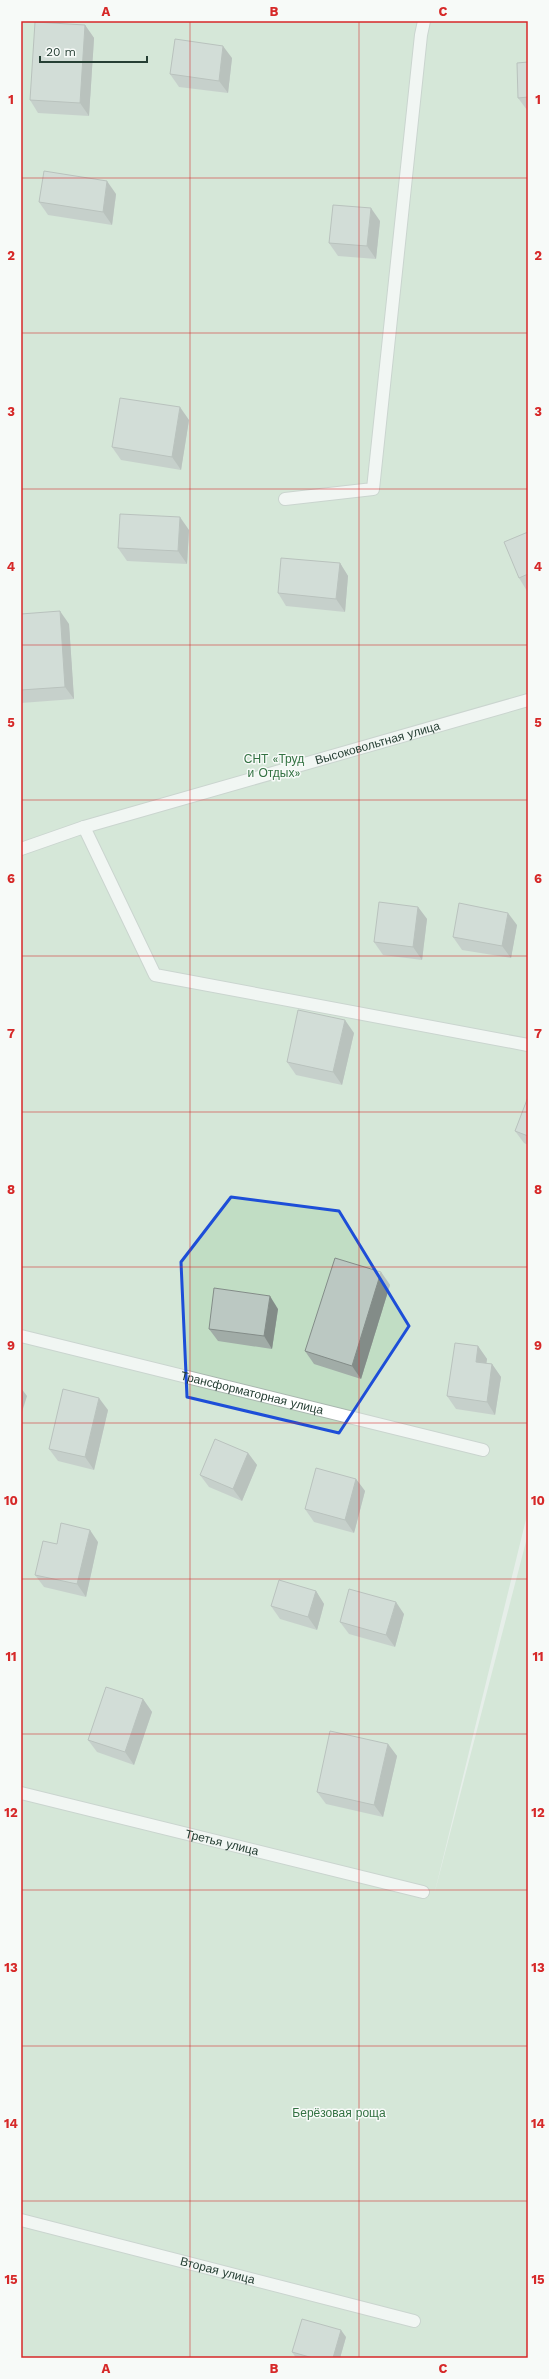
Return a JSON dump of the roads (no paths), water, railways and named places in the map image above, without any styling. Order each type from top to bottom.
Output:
[{"type":"lane","points":[[285,499],[373,489],[421,35],[424,21]]},
{"type":"lane","name":"Высоковольтная улица","points":[[21,849],[84,827],[528,700]]},
{"type":"lane","points":[[84,827],[155,975],[528,1045]]},
{"type":"lane","name":"Трансформаторная улица","points":[[21,1336],[483,1450]]},
{"type":"lane","name":"Третья улица","points":[[21,1793],[423,1892]]},
{"type":"lane","name":"Вторая улица","points":[[21,2220],[414,2321]]},
{"type":"park label","name":"СНТ «Труд и Отдых»","points":[[274,766]]},
{"type":"park label","name":"Берёзовая роща","points":[[339,2113]]}]
